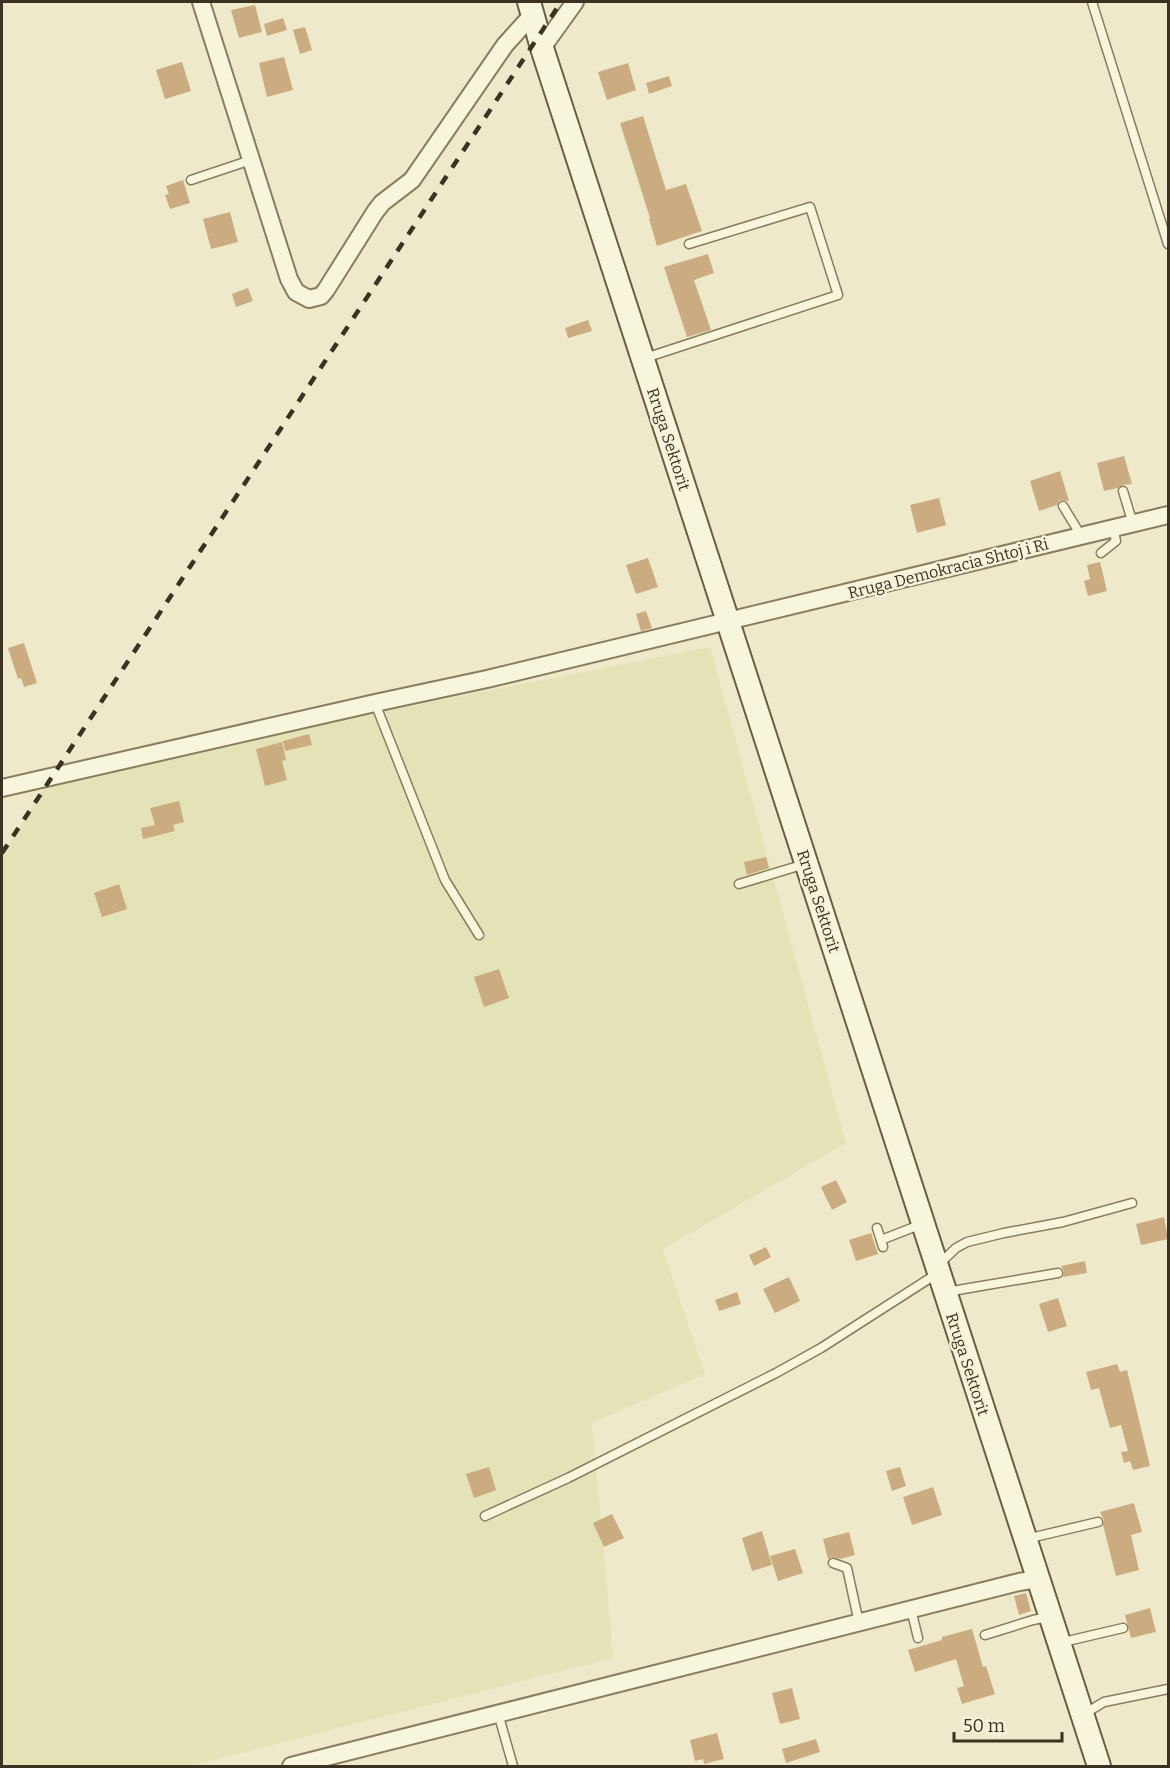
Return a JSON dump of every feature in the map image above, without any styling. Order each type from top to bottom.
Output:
[{"type":"street","points":[[201,2],[293,289],[309,299],[321,296],[326,290],[382,203],[412,180],[531,8]]},
{"type":"street","points":[[541,42],[575,2]]},
{"type":"street","name":"Rruga Sektorit","points":[[531,8],[1099,1767]]},
{"type":"street","name":"Rruga Demokracia Shtoj i Ri","points":[[2,788],[498,677],[1168,515]]},
{"type":"street","points":[[291,1767],[498,1712],[1038,1579]]},
{"type":"lane","points":[[1092,2],[1168,244]]},
{"type":"lane","points":[[191,180],[251,160]]},
{"type":"lane","points":[[643,359],[838,295],[810,207],[689,244]]},
{"type":"lane","points":[[1123,491],[1133,524]]},
{"type":"lane","points":[[1063,506],[1077,529],[1078,537]]},
{"type":"lane","points":[[1101,553],[1116,541],[1113,528]]},
{"type":"lane","points":[[375,703],[445,880],[479,934]]},
{"type":"lane","points":[[739,884],[806,863]]},
{"type":"lane","points":[[940,1277],[956,1248],[967,1242],[1063,1222],[1132,1203]]},
{"type":"lane","points":[[877,1228],[882,1243],[923,1224]]},
{"type":"lane","points":[[485,1516],[568,1478],[776,1373],[940,1277],[1058,1273]]},
{"type":"lane","points":[[1025,1539],[1098,1522]]},
{"type":"lane","points":[[833,1563],[847,1568],[859,1623]]},
{"type":"lane","points":[[911,1609],[918,1638]]},
{"type":"lane","points":[[985,1635],[1050,1617]]},
{"type":"lane","points":[[1059,1643],[1123,1628]]},
{"type":"lane","points":[[1082,1715],[1104,1702],[1168,1689]]},
{"type":"lane","points":[[498,1712],[513,1767]]},
{"type":"green space","points":[[710,647],[846,1143],[663,1249],[705,1374],[592,1423],[613,1658],[190,1766],[2,1766],[2,856],[51,777]]},
{"type":"building","points":[[255,5],[262,32],[239,38],[231,10]]},
{"type":"building","points":[[283,18],[287,30],[267,36],[264,24]]},
{"type":"building","points":[[305,27],[312,50],[300,54],[293,30]]},
{"type":"building","points":[[284,57],[293,90],[267,97],[259,63]]},
{"type":"building","points":[[182,62],[191,91],[165,99],[156,70]]},
{"type":"building","points":[[628,63],[636,90],[607,100],[598,72]]},
{"type":"building","points":[[669,76],[672,86],[649,94],[646,83]]},
{"type":"building","points":[[643,116],[666,190],[686,184],[702,231],[657,246],[620,123]]},
{"type":"building","points":[[183,180],[190,203],[170,209],[165,195],[169,194],[166,186]]},
{"type":"building","points":[[230,212],[238,242],[211,249],[203,219]]},
{"type":"building","points":[[708,254],[714,273],[694,280],[711,330],[687,337],[664,267]]},
{"type":"building","points":[[248,288],[253,301],[236,307],[232,294]]},
{"type":"building","points":[[588,320],[592,331],[568,338],[565,328]]},
{"type":"building","points":[[1124,456],[1132,484],[1104,491],[1097,463]]},
{"type":"building","points":[[1060,471],[1069,501],[1060,500],[1057,505],[1039,511],[1030,481]]},
{"type":"building","points":[[939,498],[946,525],[917,533],[910,505]]},
{"type":"building","points":[[648,558],[658,587],[636,594],[626,565]]},
{"type":"building","points":[[1100,562],[1107,591],[1088,596],[1084,581],[1090,579],[1087,565]]},
{"type":"building","points":[[646,611],[652,628],[641,631],[636,614]]},
{"type":"building","points":[[24,643],[37,683],[24,687],[21,678],[18,679],[8,648]]},
{"type":"building","points":[[309,734],[312,745],[285,751],[283,741]]},
{"type":"building","points":[[282,742],[286,760],[282,761],[287,780],[265,786],[256,749]]},
{"type":"building","points":[[179,801],[184,822],[173,825],[175,831],[143,839],[141,828],[155,825],[150,808]]},
{"type":"building","points":[[766,857],[769,868],[747,875],[744,862]]},
{"type":"building","points":[[119,884],[127,909],[102,917],[94,893]]},
{"type":"building","points":[[499,969],[509,998],[484,1007],[474,977]]},
{"type":"building","points":[[836,1180],[847,1202],[832,1210],[821,1187]]},
{"type":"building","points":[[1164,1217],[1168,1239],[1141,1245],[1136,1224]]},
{"type":"building","points":[[871,1233],[878,1254],[856,1261],[849,1240]]},
{"type":"building","points":[[766,1247],[771,1257],[754,1266],[749,1255]]},
{"type":"building","points":[[1085,1261],[1087,1273],[1063,1277],[1064,1271],[1061,1266]]},
{"type":"building","points":[[789,1277],[800,1301],[775,1313],[763,1289]]},
{"type":"building","points":[[737,1292],[741,1304],[719,1311],[715,1300]]},
{"type":"building","points":[[1058,1298],[1067,1326],[1048,1332],[1039,1304]]},
{"type":"building","points":[[1117,1364],[1120,1372],[1127,1370],[1150,1466],[1133,1470],[1130,1461],[1124,1463],[1121,1452],[1128,1451],[1121,1425],[1110,1428],[1099,1388],[1091,1390],[1086,1372]]},
{"type":"building","points":[[489,1467],[496,1490],[474,1498],[466,1474]]},
{"type":"building","points":[[900,1467],[906,1486],[892,1491],[886,1471]]},
{"type":"building","points":[[933,1487],[942,1515],[912,1525],[903,1497]]},
{"type":"building","points":[[1134,1503],[1142,1532],[1131,1535],[1139,1570],[1116,1576],[1103,1525],[1104,1520],[1100,1512]]},
{"type":"building","points":[[612,1514],[624,1538],[604,1547],[593,1523]]},
{"type":"building","points":[[762,1531],[772,1565],[752,1571],[742,1538]]},
{"type":"building","points":[[849,1532],[855,1555],[828,1559],[823,1539]]},
{"type":"building","points":[[795,1549],[803,1573],[778,1581],[770,1556]]},
{"type":"building","points":[[1026,1593],[1031,1611],[1019,1615],[1014,1596]]},
{"type":"building","points":[[1150,1608],[1156,1632],[1131,1638],[1125,1615]]},
{"type":"building","points":[[972,1629],[983,1667],[986,1666],[995,1694],[962,1704],[957,1688],[964,1686],[956,1659],[915,1672],[908,1650]]},
{"type":"building","points":[[792,1688],[800,1719],[780,1724],[772,1693]]},
{"type":"building","points":[[717,1733],[724,1759],[704,1764],[703,1759],[695,1761],[690,1740]]},
{"type":"building","points":[[816,1739],[820,1752],[786,1763],[782,1749]]},
{"type":"railway","points":[[2,853],[561,2]]}]
